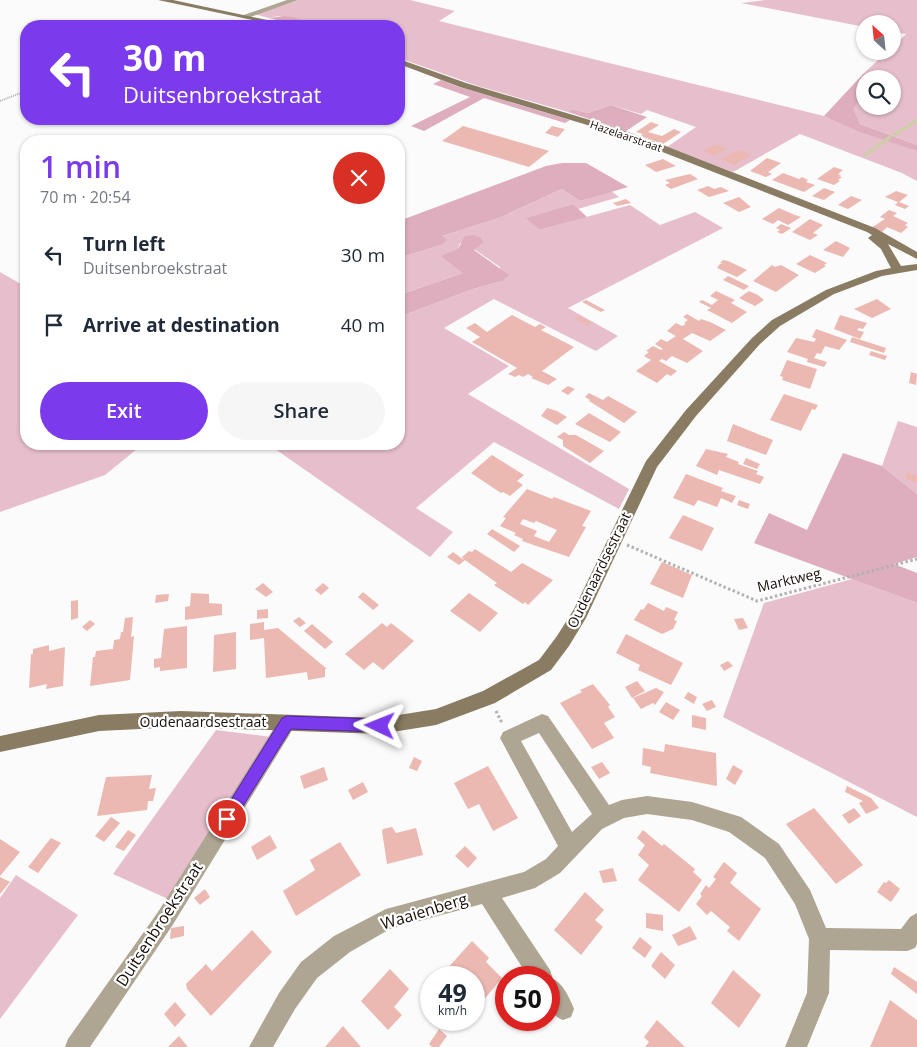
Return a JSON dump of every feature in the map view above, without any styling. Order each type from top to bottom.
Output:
[{"type":"street","points":[[162,0],[263,20]]},
{"type":"street","points":[[245,16],[294,0]]},
{"type":"street","name":"Hazelaarstraat","points":[[405,63],[463,85],[617,131],[871,230],[917,256]]},
{"type":"street","name":"Hazelaarstraat","points":[[849,222],[885,247],[896,269]]},
{"type":"street","name":"Oudenaardsestraat","points":[[0,744],[99,723],[181,719],[380,726],[436,717],[489,697],[545,665],[564,640],[580,613],[651,465],[692,413],[756,341],[776,323],[830,292],[865,277],[896,269],[917,267]]},
{"type":"street","points":[[570,848],[510,738],[542,722],[605,817]]},
{"type":"street","name":"Duitsenbroekstraat","points":[[76,1047],[165,919],[287,723]]},
{"type":"street","name":"Waaienberg","points":[[260,1047],[286,1001],[309,970],[342,944],[386,920],[528,881],[553,866],[595,822],[622,808],[647,805],[692,811],[734,824],[772,851],[803,897],[820,939],[818,993],[796,1047]]},
{"type":"street","points":[[486,892],[534,966]]},
{"type":"street","points":[[820,939],[907,940],[917,924]]},
{"type":"street","points":[[560,1004],[563,1009]]},
{"type":"path","points":[[0,101],[20,93]]},
{"type":"path","name":"Marktweg","points":[[615,540],[757,601],[917,559]]},
{"type":"path","points":[[489,697],[510,738]]},
{"type":"shaded area","points":[[299,0],[410,0],[455,11],[439,21],[824,116],[917,151],[917,181],[902,173],[800,134],[733,172],[667,147],[696,127],[647,110],[641,114],[611,105],[588,113],[572,109],[568,112],[478,86],[405,60],[405,20],[304,20],[278,16],[269,18],[254,14]]},
{"type":"shaded area","points":[[765,0],[917,0],[917,145],[860,124],[852,109],[856,104],[856,115],[901,115],[901,70],[867,70],[878,60],[901,60],[901,39],[906,34],[901,33],[901,15],[856,15],[856,25],[741,3]]},
{"type":"shaded area","points":[[285,16],[305,20],[277,20],[269,18]]},
{"type":"shaded area","points":[[441,80],[570,120],[565,123],[484,98],[424,131],[411,126],[470,97],[433,84]]},
{"type":"shaded area","points":[[856,82],[856,105],[853,109],[860,124],[917,145],[917,151],[860,132],[824,116]]},
{"type":"shaded area","points":[[611,105],[647,117],[626,131],[568,112],[572,109],[588,113]]},
{"type":"shaded area","points":[[562,163],[586,163],[628,187],[580,201],[562,189],[499,218],[442,236],[447,240],[441,245],[405,256],[405,219],[546,166]]},
{"type":"shaded area","points":[[562,189],[580,201],[611,191],[619,197],[578,209],[573,204],[527,218],[539,230],[630,205],[660,225],[695,212],[723,228],[568,308],[618,336],[596,351],[494,299],[444,328],[509,366],[468,394],[629,489],[619,509],[494,442],[416,508],[453,532],[430,557],[277,450],[405,450],[405,315],[473,289],[502,281],[500,267],[474,249],[460,243],[458,249],[463,273],[405,293],[405,256],[441,245],[442,236],[499,218]]},
{"type":"shaded area","points":[[573,204],[587,217],[539,230],[526,218]]},
{"type":"shaded area","points":[[474,235],[481,238],[483,242],[474,250],[509,275],[502,281],[473,289],[405,315],[405,293],[463,273],[441,256],[458,249],[465,236]]},
{"type":"shaded area","points":[[0,272],[20,284],[20,450],[136,450],[105,475],[0,512]]},
{"type":"shaded area","points":[[898,421],[917,427],[917,494],[882,466]]},
{"type":"shaded area","points":[[843,453],[882,466],[917,494],[917,557],[894,564],[917,573],[917,603],[754,543],[769,513],[807,530]]},
{"type":"shaded area","points":[[852,579],[917,603],[917,817],[723,717],[764,603]]},
{"type":"shaded area","points":[[216,730],[271,737],[168,899],[113,874]]},
{"type":"shaded area","points":[[16,875],[78,915],[0,1019],[0,898]]},
{"type":"building","points":[[651,122],[659,125],[648,132],[662,136],[674,129],[681,132],[663,144],[640,136],[643,134],[636,132]]},
{"type":"building","points":[[463,126],[549,151],[529,167],[442,141]]},
{"type":"building","points":[[552,126],[565,129],[558,137],[545,133]]},
{"type":"building","points":[[714,145],[727,149],[713,156],[703,150]]},
{"type":"building","points":[[739,150],[751,155],[734,165],[721,159]]},
{"type":"building","points":[[767,158],[781,163],[768,172],[772,174],[766,177],[750,171]]},
{"type":"building","points":[[663,159],[676,166],[656,172],[645,165]]},
{"type":"building","points":[[834,167],[843,170],[838,174],[842,177],[838,180],[840,181],[834,185],[817,179]]},
{"type":"building","points":[[783,173],[799,179],[802,177],[808,180],[806,182],[815,185],[804,192],[772,180]]},
{"type":"building","points":[[690,174],[698,179],[671,189],[665,185],[670,183],[665,180]]},
{"type":"building","points":[[708,186],[714,189],[721,187],[729,191],[709,197],[697,190]]},
{"type":"building","points":[[824,188],[835,192],[824,200],[812,196]]},
{"type":"building","points":[[896,191],[908,195],[899,202],[909,206],[905,209],[895,205],[898,202],[885,197]]},
{"type":"building","points":[[851,196],[862,200],[848,209],[838,205]]},
{"type":"building","points":[[739,197],[751,207],[739,212],[723,203]]},
{"type":"building","points":[[626,199],[631,203],[617,206],[613,203]]},
{"type":"building","points":[[779,208],[801,217],[788,225],[778,220],[773,224],[762,219]]},
{"type":"building","points":[[889,210],[897,213],[893,216],[908,223],[905,225],[908,227],[901,233],[887,227],[882,232],[871,228],[885,219],[880,217]]},
{"type":"building","points":[[810,219],[823,225],[813,233],[818,235],[810,240],[792,232]]},
{"type":"building","points":[[781,224],[791,228],[782,234],[777,232],[780,230],[776,228]]},
{"type":"building","points":[[836,241],[850,248],[843,257],[823,250]]},
{"type":"building","points":[[810,255],[827,263],[824,265],[826,266],[815,273],[796,264]]},
{"type":"building","points":[[723,260],[747,270],[737,277],[717,268],[720,264],[723,264],[720,263]]},
{"type":"building","points":[[772,265],[775,267],[781,265],[799,275],[776,292],[753,281]]},
{"type":"building","points":[[728,276],[749,286],[744,290],[723,280]]},
{"type":"building","points":[[716,291],[735,300],[731,303],[747,312],[732,323],[707,310],[711,308],[699,302],[702,300],[712,305],[718,300],[710,296]]},
{"type":"building","points":[[749,291],[764,300],[755,306],[739,298]]},
{"type":"building","points":[[877,299],[891,309],[872,318],[854,309]]},
{"type":"building","points":[[586,300],[605,310],[601,312],[582,302]]},
{"type":"building","points":[[687,314],[699,321],[701,319],[710,322],[726,330],[710,341],[692,333],[683,339],[703,351],[687,363],[672,356],[666,361],[662,359],[659,361],[677,371],[671,376],[667,374],[657,383],[636,371],[651,360],[644,356],[649,352],[646,351],[653,346],[661,350],[663,349],[655,344],[661,339],[667,342],[676,336],[667,331],[676,323],[682,326],[686,324],[684,323],[688,320],[683,317]]},
{"type":"building","points":[[512,315],[535,327],[540,324],[546,327],[541,330],[574,347],[542,371],[557,379],[548,385],[531,378],[533,377],[528,374],[523,377],[519,375],[515,377],[508,374],[517,368],[472,342],[480,337],[466,328],[475,323],[487,332]]},
{"type":"building","points":[[840,315],[867,323],[863,329],[859,328],[857,330],[864,332],[860,339],[834,329]]},
{"type":"building","points":[[579,316],[592,323],[588,326],[575,319]]},
{"type":"building","points":[[816,329],[847,340],[839,350],[825,346],[821,354],[817,353],[814,358],[827,362],[824,367],[807,362],[808,359],[787,352],[796,338],[814,342],[816,339],[812,337]]},
{"type":"building","points":[[852,337],[886,348],[884,353],[850,342]]},
{"type":"building","points":[[871,351],[887,356],[885,360],[869,355]]},
{"type":"building","points":[[787,360],[817,369],[810,389],[782,380],[783,377],[780,376]]},
{"type":"building","points":[[911,372],[917,374],[916,385],[909,383]]},
{"type":"building","points":[[568,386],[575,389],[568,395],[561,391]]},
{"type":"building","points":[[589,393],[603,400],[608,396],[637,412],[624,423],[589,401],[585,397]]},
{"type":"building","points":[[784,394],[818,405],[815,410],[812,409],[801,431],[770,420]]},
{"type":"building","points":[[547,408],[567,417],[557,425],[541,416]]},
{"type":"building","points":[[589,413],[621,432],[610,442],[575,424]]},
{"type":"building","points":[[733,424],[773,440],[766,455],[727,441]]},
{"type":"building","points":[[564,432],[569,435],[576,435],[604,451],[590,463],[563,446],[563,440],[557,437]]},
{"type":"building","points":[[706,449],[728,454],[726,457],[739,462],[738,464],[758,471],[756,474],[764,477],[760,484],[719,470],[717,475],[696,466]]},
{"type":"building","points":[[492,455],[524,475],[517,481],[523,485],[510,496],[503,492],[501,493],[471,473]]},
{"type":"building","points":[[746,458],[760,464],[757,469],[743,464]]},
{"type":"building","points":[[907,472],[917,476],[917,483],[905,478]]},
{"type":"building","points":[[686,474],[723,488],[721,491],[736,496],[732,503],[721,498],[717,507],[698,500],[694,506],[673,498]]},
{"type":"building","points":[[527,489],[591,511],[582,526],[586,527],[569,557],[522,541],[523,539],[514,535],[516,533],[500,526],[506,518],[503,517]],"holes":[[[523,519],[534,523],[536,521],[557,530],[549,542],[534,536],[537,531],[520,524]]]},
{"type":"building","points":[[739,500],[750,504],[748,509],[737,505]]},
{"type":"building","points":[[683,515],[714,528],[702,551],[669,538]]},
{"type":"building","points":[[492,529],[520,546],[514,552],[487,534]]},
{"type":"building","points":[[475,549],[511,572],[522,563],[553,580],[528,605],[525,602],[523,604],[494,585],[497,583],[465,560],[459,565],[447,557],[453,552],[464,560],[462,557]]},
{"type":"building","points":[[662,562],[692,575],[683,598],[650,584]]},
{"type":"building","points":[[263,583],[273,592],[266,597],[255,589]]},
{"type":"building","points":[[323,583],[329,588],[321,595],[315,590]]},
{"type":"building","points":[[363,592],[379,605],[373,610],[358,597]]},
{"type":"building","points":[[191,593],[209,594],[209,603],[222,604],[222,615],[185,620],[185,607],[190,606]]},
{"type":"building","points":[[469,593],[498,613],[480,632],[450,611]]},
{"type":"building","points":[[169,594],[168,601],[155,603],[156,595]]},
{"type":"building","points":[[78,600],[78,618],[71,620],[71,601]]},
{"type":"building","points":[[648,603],[664,611],[666,607],[678,612],[674,620],[677,621],[673,629],[662,634],[634,620],[641,609],[643,610]]},
{"type":"building","points":[[268,609],[268,618],[257,619],[257,610]]},
{"type":"building","points":[[133,617],[131,637],[134,636],[130,680],[90,686],[93,657],[95,657],[96,651],[113,649],[114,640],[120,639],[121,632],[123,632],[125,618]]},
{"type":"building","points":[[299,617],[306,623],[300,627],[293,621]]},
{"type":"building","points":[[743,618],[748,628],[739,630],[734,619]]},
{"type":"building","points":[[90,620],[95,624],[87,631],[82,627]]},
{"type":"building","points":[[264,622],[264,630],[278,628],[327,669],[325,669],[325,677],[308,680],[307,672],[266,678],[264,638],[250,640],[250,624]]},
{"type":"building","points":[[382,623],[387,627],[391,623],[414,641],[383,670],[373,662],[364,670],[345,654]]},
{"type":"building","points":[[312,624],[333,642],[325,649],[304,631]]},
{"type":"building","points":[[187,626],[187,668],[160,671],[160,667],[154,668],[154,659],[161,658],[164,629]]},
{"type":"building","points":[[236,632],[236,669],[213,672],[214,635]]},
{"type":"building","points":[[626,634],[683,663],[671,685],[638,670],[640,665],[616,653]]},
{"type":"building","points":[[49,645],[49,651],[65,647],[63,686],[46,689],[47,684],[29,688],[33,649]]},
{"type":"building","points":[[728,661],[733,666],[724,671],[720,665]]},
{"type":"building","points":[[637,681],[645,691],[632,698],[625,687]]},
{"type":"building","points":[[593,684],[610,705],[608,707],[615,717],[604,723],[614,738],[592,749],[560,703]]},
{"type":"building","points":[[656,688],[664,692],[655,705],[653,703],[641,709],[633,698]]},
{"type":"building","points":[[688,692],[697,697],[694,704],[684,698]]},
{"type":"building","points":[[712,700],[716,707],[707,711],[702,704]]},
{"type":"building","points":[[666,702],[680,710],[673,720],[659,712]]},
{"type":"building","points":[[692,715],[706,718],[706,730],[692,727]]},
{"type":"building","points":[[665,744],[716,753],[717,786],[650,773],[651,767],[642,765],[643,748],[664,752]]},
{"type":"building","points":[[414,757],[422,761],[417,771],[409,768]]},
{"type":"building","points":[[602,762],[610,773],[599,779],[591,767]]},
{"type":"building","points":[[733,765],[743,771],[735,785],[726,779]]},
{"type":"building","points":[[488,766],[518,818],[493,831],[479,804],[468,809],[454,783]]},
{"type":"building","points":[[324,767],[328,780],[304,789],[300,776]]},
{"type":"building","points":[[152,775],[149,789],[156,788],[153,801],[148,801],[147,810],[97,816],[106,777]]},
{"type":"building","points":[[363,782],[368,792],[353,800],[348,790]]},
{"type":"building","points":[[847,786],[871,798],[879,808],[866,814],[859,803],[863,801],[845,792]]},
{"type":"building","points":[[814,808],[863,865],[836,884],[786,824]]},
{"type":"building","points":[[854,808],[861,816],[849,824],[842,815]]},
{"type":"building","points":[[111,817],[120,823],[104,842],[95,836]]},
{"type":"building","points":[[392,827],[396,833],[416,828],[423,855],[387,864],[382,831]]},
{"type":"building","points":[[128,830],[136,835],[124,851],[115,847]]},
{"type":"building","points":[[643,830],[695,869],[693,872],[702,880],[679,912],[638,880],[649,865],[638,855],[645,845],[637,838]]},
{"type":"building","points":[[270,835],[277,848],[257,860],[251,847]]},
{"type":"building","points":[[51,838],[61,843],[38,873],[28,867]]},
{"type":"building","points":[[0,839],[20,852],[0,876]]},
{"type":"building","points":[[340,842],[361,875],[296,916],[283,891],[315,870],[310,860]]},
{"type":"building","points":[[465,846],[477,858],[468,868],[455,856]]},
{"type":"building","points":[[724,862],[737,873],[730,883],[761,909],[739,941],[727,931],[730,927],[711,911],[707,915],[696,904],[702,896],[700,894],[706,885],[709,888],[716,879],[713,877]]},
{"type":"building","points":[[613,868],[617,881],[603,883],[599,871]]},
{"type":"building","points":[[0,877],[10,882],[0,894]]},
{"type":"building","points":[[889,880],[900,889],[891,902],[877,892],[884,882],[886,883]]},
{"type":"building","points":[[205,889],[210,897],[200,905],[194,898]]},
{"type":"building","points":[[585,892],[604,910],[595,920],[603,927],[581,955],[554,930]]},
{"type":"building","points":[[646,913],[663,915],[663,931],[646,928]]},
{"type":"building","points":[[184,926],[184,936],[170,939],[171,928]]},
{"type":"building","points":[[690,926],[697,939],[678,946],[672,935]]},
{"type":"building","points":[[252,930],[272,952],[211,1016],[187,989],[186,984],[206,964],[212,971]]},
{"type":"building","points":[[640,937],[652,947],[645,958],[632,948]]},
{"type":"building","points":[[472,941],[489,958],[486,962],[495,971],[495,986],[485,998],[485,966],[450,966]]},
{"type":"building","points":[[661,952],[675,965],[665,979],[651,966]]},
{"type":"building","points":[[894,967],[917,982],[917,994],[891,974]]},
{"type":"building","points":[[390,969],[409,989],[394,1007],[402,1015],[388,1030],[361,1001]]},
{"type":"building","points":[[733,970],[761,995],[739,1028],[711,1003]]},
{"type":"building","points":[[890,1000],[917,1020],[917,1047],[870,1047]]},
{"type":"building","points":[[175,1002],[186,1015],[175,1027],[164,1014]]},
{"type":"building","points":[[657,1020],[685,1047],[645,1047],[649,1042],[644,1037]]},
{"type":"building","points":[[343,1026],[361,1047],[325,1047]]},
{"type":"building","points":[[438,1031],[441,1031],[447,1036],[439,1047],[432,1047],[429,1044]]},
{"type":"building","points":[[179,1036],[188,1047],[168,1047]]},
{"type":"waterway","points":[[911,124],[917,120]]},
{"type":"waterway","points":[[894,135],[913,123]]},
{"type":"waterway","points":[[865,155],[890,137]]},
{"type":"route","points":[[227,819],[287,723],[380,726]]}]
